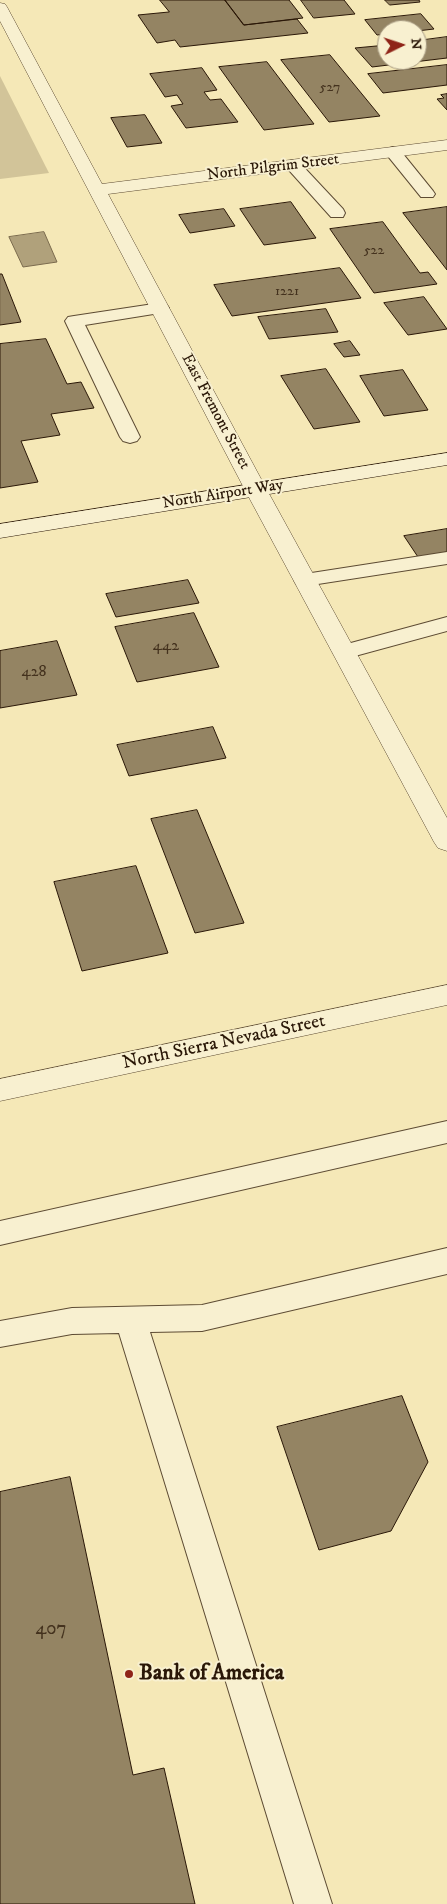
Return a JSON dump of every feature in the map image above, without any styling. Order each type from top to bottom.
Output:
[{"type":"street","name":"East Fremont Street","points":[[0,7],[256,490],[447,842]]},
{"type":"street","name":"North Pilgrim Street","points":[[98,190],[447,145]]},
{"type":"street","name":"North Airport Way","points":[[0,531],[447,459]]},
{"type":"street","name":"North Sierra Nevada Street","points":[[0,1090],[447,995]]},
{"type":"lane","points":[[393,152],[427,194]]},
{"type":"lane","points":[[293,165],[337,214]]},
{"type":"lane","points":[[130,437],[74,321],[160,308]]},
{"type":"lane","points":[[305,580],[447,558]]},
{"type":"lane","points":[[344,652],[447,624]]},
{"type":"lane","points":[[0,1233],[447,1132]]},
{"type":"lane","points":[[0,1334],[72,1321],[202,1318],[447,1261]]},
{"type":"lane","points":[[131,1320],[313,1904]]},
{"type":"shaded area","points":[[0,76],[49,173],[0,179]]},
{"type":"shaded area","points":[[44,232],[57,262],[23,267],[9,237]]},
{"type":"building","points":[[160,0],[225,0],[244,25],[297,19],[308,33],[180,47],[175,40],[157,43],[138,15],[169,12]]},
{"type":"building","points":[[225,0],[289,0],[303,18],[244,25]]},
{"type":"building","points":[[301,0],[344,0],[355,14],[314,18]]},
{"type":"building","points":[[385,0],[419,0],[420,2],[390,5]]},
{"type":"building","points":[[421,14],[426,20],[377,20],[377,35],[365,20]]},
{"type":"building","points":[[427,21],[434,29],[427,30]]},
{"type":"building","points":[[447,37],[447,58],[427,60],[427,40]]},
{"type":"building","points":[[377,46],[377,66],[372,67],[355,48]]},
{"type":"building","points":[[330,55],[380,116],[329,122],[281,60]]},
{"type":"building","points":[[267,62],[314,124],[264,130],[219,67]]},
{"type":"building","points":[[447,65],[447,85],[383,93],[368,74],[403,70],[427,70],[427,67]]},
{"type":"building","points":[[202,68],[217,90],[204,92],[210,100],[221,99],[238,122],[186,128],[171,106],[183,104],[177,95],[165,97],[150,74]]},
{"type":"building","points":[[447,94],[447,110],[437,99],[444,98],[441,95]]},
{"type":"building","points":[[145,115],[162,143],[127,147],[111,118]]},
{"type":"building","points":[[291,202],[316,238],[264,245],[240,209]]},
{"type":"building","points":[[447,207],[447,270],[403,213]]},
{"type":"building","points":[[224,209],[235,226],[190,233],[179,215]]},
{"type":"building","points":[[383,222],[420,273],[428,272],[437,284],[374,293],[330,229]]},
{"type":"building","points":[[340,268],[361,298],[232,316],[214,285]]},
{"type":"building","points":[[0,274],[2,274],[21,322],[0,325]]},
{"type":"building","points":[[424,297],[447,329],[408,335],[384,303]]},
{"type":"building","points":[[326,309],[338,332],[269,339],[258,317]]},
{"type":"building","points":[[46,339],[67,384],[81,382],[94,408],[51,414],[60,435],[21,441],[38,482],[0,488],[0,344]]},
{"type":"building","points":[[350,341],[360,355],[344,357],[334,344]]},
{"type":"building","points":[[326,369],[360,422],[314,429],[281,376]]},
{"type":"building","points":[[403,370],[428,410],[384,416],[360,376]]},
{"type":"building","points":[[447,529],[447,552],[418,557],[404,536]]},
{"type":"building","points":[[188,580],[199,603],[116,617],[106,594]]},
{"type":"building","points":[[194,613],[219,667],[137,682],[115,627]]},
{"type":"building","points":[[57,641],[77,695],[0,708],[0,651]]},
{"type":"building","points":[[213,727],[226,758],[129,776],[117,745]]},
{"type":"building","points":[[197,810],[244,923],[195,933],[151,819]]},
{"type":"building","points":[[136,866],[168,953],[82,971],[54,882]]},
{"type":"building","points":[[402,1396],[428,1462],[391,1531],[319,1550],[277,1427]]},
{"type":"building","points":[[70,1477],[133,1775],[164,1768],[195,1904],[0,1904],[0,1492]]},
{"type":"place","name":"Bank of America","points":[[129,1674]]}]
